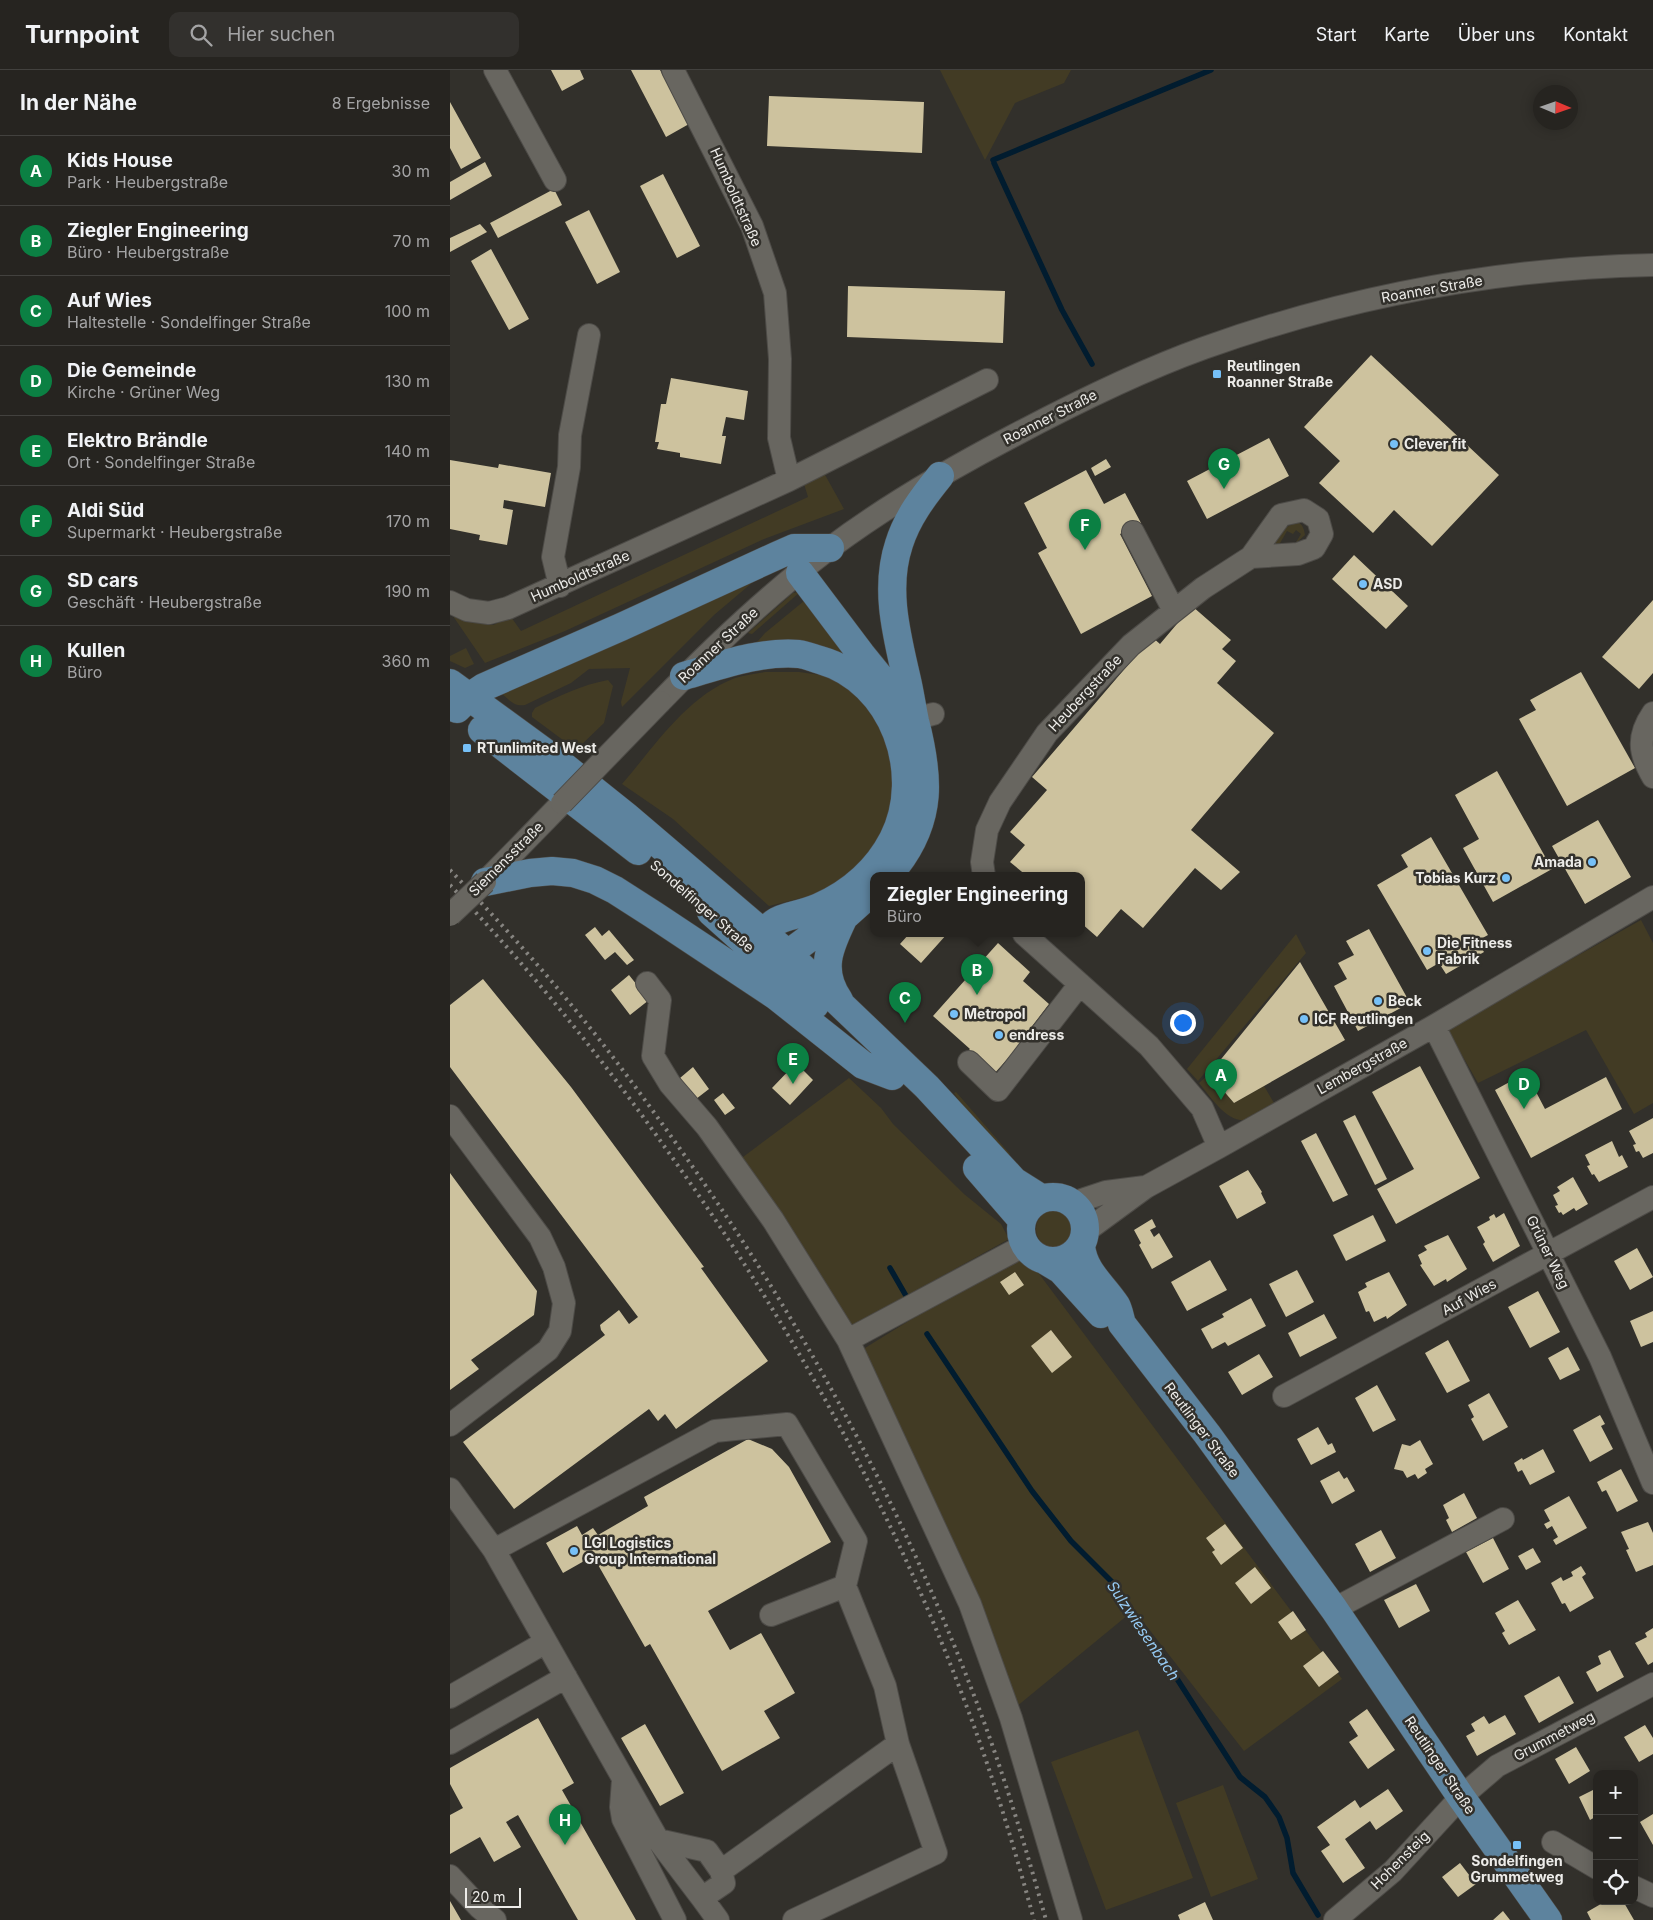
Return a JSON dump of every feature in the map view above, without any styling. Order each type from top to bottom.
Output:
[{"type":"main road","points":[[890,872],[908,849],[916,833],[923,808],[926,776],[924,717],[896,634],[893,606],[894,570],[898,545],[904,530],[920,502],[940,476]]},
{"type":"main road","points":[[456,699],[639,619],[794,548],[830,548]]},
{"type":"main road","points":[[800,572],[861,654],[924,717]]},
{"type":"main road","points":[[684,676],[761,654],[800,654],[830,663],[852,675],[871,691],[889,714],[899,738],[906,781],[904,809],[893,839],[879,861],[863,878],[839,898],[817,908],[784,917],[775,922],[769,951],[808,939],[844,917],[870,894]]},
{"type":"main road","name":"Sondelfinger Straße","points":[[456,699],[561,764],[612,805],[769,951],[837,1024],[892,1076],[938,1124],[1023,1232]]},
{"type":"main road","points":[[485,882],[530,873],[552,871],[573,873],[595,880],[615,890],[776,996],[863,1065],[892,1076]]},
{"type":"main road","points":[[844,917],[828,954],[827,970],[829,982],[846,1009]]},
{"type":"main road","name":"Sondelfinger Straße","points":[[769,951],[846,1009],[927,1087],[1014,1181],[1041,1198]]},
{"type":"main road","points":[[1055,1196],[1073,1202],[1084,1218],[1084,1239],[1076,1253],[1063,1260],[1046,1261],[1034,1255],[1023,1232],[1030,1207],[1041,1198],[1055,1196]]},
{"type":"main road","name":"Reutlinger Straße","points":[[1084,1239],[1083,1260],[1117,1306],[1122,1324],[1207,1434],[1334,1609],[1461,1797],[1548,1920]]},
{"type":"main road","name":"Reutlinger Straße","points":[[1046,1261],[1061,1270],[1105,1319],[1122,1324]]},
{"type":"street","points":[[495,70],[555,180]]},
{"type":"street","name":"Humboldtstraße","points":[[673,70],[752,226],[775,293],[780,359],[780,438],[789,480]]},
{"type":"street","name":"Roanner Straße","points":[[562,803],[684,676],[758,607],[830,548],[940,476],[1022,431],[1102,391],[1204,348],[1350,305],[1455,283],[1506,276],[1653,265]]},
{"type":"street","points":[[560,586],[553,557],[569,467],[570,435],[589,335]]},
{"type":"street","name":"Humboldtstraße","points":[[450,602],[467,610],[489,613],[508,608],[560,586],[789,480],[986,380]]},
{"type":"street","points":[[1133,532],[1174,611]]},
{"type":"street","name":"Heubergstraße","points":[[983,872],[982,862],[987,830],[1000,802],[1047,733],[1131,644],[1203,588],[1251,557]]},
{"type":"street","points":[[1653,713],[1642,734],[1642,753],[1653,777]]},
{"type":"street","name":"Siemensstraße","points":[[450,915],[562,803]]},
{"type":"street","name":"Lembergstraße","points":[[1084,1239],[1146,1187],[1219,1147],[1327,1079],[1434,1026],[1653,897]]},
{"type":"street","points":[[1027,937],[1080,984],[1127,1019],[1202,1108],[1219,1147]]},
{"type":"street","points":[[647,984],[660,1000],[653,1056],[670,1084],[707,1127],[773,1220],[848,1340],[970,1604],[1011,1718],[1071,1920]]},
{"type":"street","points":[[969,1062],[998,1090],[1080,984]]},
{"type":"street","name":"Grüner Weg","points":[[1434,1026],[1600,1357],[1653,1483]]},
{"type":"street","points":[[450,1116],[540,1237],[554,1267],[564,1303],[560,1331],[548,1350],[450,1425]]},
{"type":"street","name":"Lembergstraße","points":[[1073,1202],[1106,1192],[1146,1187]]},
{"type":"street","name":"Auf Wies","points":[[1284,1396],[1653,1197]]},
{"type":"street","points":[[848,1340],[1002,1269],[1023,1232]]},
{"type":"street","points":[[494,1550],[715,1431],[787,1424],[856,1541],[845,1586],[885,1686],[898,1744],[936,1852],[794,1920]]},
{"type":"street","points":[[450,1489],[494,1550],[658,1840],[718,1920]]},
{"type":"street","points":[[1334,1609],[1503,1519]]},
{"type":"street","points":[[771,1615],[845,1586]]},
{"type":"street","points":[[450,1697],[546,1642]]},
{"type":"street","points":[[450,1743],[566,1677]]},
{"type":"street","name":"Grummetweg","points":[[1461,1797],[1497,1766],[1653,1684]]},
{"type":"street","points":[[721,1871],[898,1744]]},
{"type":"street","points":[[623,1780],[621,1807],[623,1819],[675,1920]]},
{"type":"street","name":"Hohensteig","points":[[1334,1920],[1393,1871],[1461,1797]]},
{"type":"street","points":[[658,1840],[707,1851],[721,1871],[724,1883],[702,1898]]},
{"type":"street","points":[[1553,1842],[1593,1866]]},
{"type":"street","points":[[450,1876],[480,1908],[495,1920]]},
{"type":"street","points":[[1638,1889],[1653,1896]]},
{"type":"shaded area","points":[[940,70],[1071,70],[1064,83],[1015,103],[985,160]]},
{"type":"shaded area","points":[[824,473],[844,509],[764,539],[565,631],[485,663],[453,616],[493,625],[511,617],[521,631],[808,497],[804,484]]},
{"type":"shaded area","points":[[1298,522],[1303,527],[1305,535],[1295,544],[1301,534],[1296,530],[1293,534],[1287,531],[1279,545],[1272,545],[1284,528]]},
{"type":"shaded area","points":[[773,565],[714,615],[622,707],[621,702],[630,668],[589,669],[571,683],[525,705],[515,704],[501,693]]},
{"type":"shaded area","points":[[800,592],[752,634],[748,633],[793,593]]},
{"type":"shaded area","points":[[804,601],[889,699],[910,811],[873,686],[749,651],[765,633]]},
{"type":"shaded area","points":[[466,648],[474,664],[465,668],[450,661],[450,656]]},
{"type":"shaded area","points":[[765,672],[799,672],[828,676],[865,699],[891,740],[898,807],[857,872],[813,895],[769,906],[673,819],[622,784],[672,724],[701,697],[717,686],[735,678]]},
{"type":"shaded area","points":[[608,680],[613,686],[604,723],[578,748],[575,749],[532,717],[535,708],[579,688]]},
{"type":"shaded area","points":[[1641,920],[1653,943],[1653,1103],[1634,1114],[1586,1030],[1478,1083],[1447,1029]]},
{"type":"shaded area","points":[[1296,934],[1306,953],[1198,1081],[1187,1069]]},
{"type":"shaded area","points":[[1209,1074],[1234,1103],[1264,1086],[1274,1103],[1251,1119],[1235,1119],[1215,1103],[1199,1083]]},
{"type":"shaded area","points":[[849,1078],[881,1108],[893,1124],[964,1194],[1001,1224],[1009,1239],[917,1290],[860,1325],[852,1325],[739,1160]]},
{"type":"shaded area","points":[[956,1092],[1010,1154],[1008,1156],[964,1108],[954,1093]]},
{"type":"shaded area","points":[[1055,1210],[1068,1216],[1074,1229],[1068,1242],[1055,1248],[1042,1242],[1036,1229],[1042,1216]]},
{"type":"shaded area","points":[[1022,1251],[1342,1679],[1244,1751],[1134,1610],[1010,1712],[852,1356]]},
{"type":"shaded area","points":[[1138,1730],[1193,1878],[1106,1910],[1051,1762]]},
{"type":"shaded area","points":[[1223,1785],[1258,1879],[1211,1897],[1176,1803]]},
{"type":"building","points":[[551,70],[580,70],[584,79],[562,91]]},
{"type":"building","points":[[631,70],[660,70],[689,124],[666,137]]},
{"type":"building","points":[[769,96],[924,102],[922,153],[767,146]]},
{"type":"building","points":[[450,102],[481,158],[461,169],[450,148]]},
{"type":"building","points":[[485,162],[492,176],[450,200],[450,182]]},
{"type":"building","points":[[663,174],[700,246],[677,258],[640,186]]},
{"type":"building","points":[[554,189],[562,205],[498,238],[490,223]]},
{"type":"building","points":[[589,210],[620,272],[597,284],[565,222]]},
{"type":"building","points":[[480,224],[487,232],[450,252],[450,238]]},
{"type":"building","points":[[491,249],[529,319],[509,330],[471,261]]},
{"type":"building","points":[[848,286],[1005,291],[1003,343],[847,337]]},
{"type":"building","name":"Clever fit","points":[[1371,355],[1499,475],[1432,546],[1394,510],[1373,533],[1319,483],[1340,461],[1304,427]]},
{"type":"building","points":[[671,378],[748,391],[744,420],[726,417],[722,436],[726,436],[721,464],[680,457],[680,453],[657,449],[659,442],[655,442],[661,404],[666,404]]},
{"type":"building","points":[[1269,438],[1289,476],[1207,519],[1187,481]]},
{"type":"building","points":[[1106,459],[1111,467],[1095,476],[1091,468]]},
{"type":"building","points":[[450,460],[498,468],[499,464],[551,473],[545,507],[504,500],[503,508],[513,510],[507,545],[479,540],[480,535],[450,529]]},
{"type":"building","points":[[1086,470],[1104,504],[1125,493],[1141,523],[1120,534],[1152,596],[1081,634],[1038,553],[1047,548],[1024,503]]},
{"type":"building","points":[[1354,555],[1408,606],[1386,629],[1332,579]]},
{"type":"building","points":[[1653,600],[1653,673],[1639,689],[1602,657]]},
{"type":"building","points":[[1192,606],[1231,640],[1222,649],[1236,661],[1217,683],[1274,733],[1191,830],[1240,872],[1221,890],[1195,868],[1143,928],[1121,909],[1097,937],[1085,926],[1085,872],[1022,872],[1010,862],[1025,845],[1010,832],[1047,790],[1032,777],[1152,637],[1160,644]]},
{"type":"building","points":[[1581,672],[1635,768],[1567,806],[1519,719],[1536,710],[1530,700]]},
{"type":"building","points":[[1497,771],[1552,869],[1493,902],[1463,848],[1479,839],[1455,795]]},
{"type":"building","name":"Amada","points":[[1598,820],[1631,877],[1585,904],[1552,846]]},
{"type":"building","points":[[1431,837],[1488,935],[1477,941],[1484,952],[1446,974],[1439,963],[1427,970],[1377,885],[1408,867],[1401,855]]},
{"type":"building","points":[[595,927],[602,936],[609,930],[634,960],[627,965],[615,952],[605,960],[585,935]]},
{"type":"building","points":[[1369,929],[1410,1003],[1358,1031],[1334,986],[1347,979],[1338,963],[1354,955],[1346,941]]},
{"type":"building","points":[[906,937],[944,937],[921,963],[900,944]]},
{"type":"building","points":[[998,943],[1030,972],[1023,981],[1049,1004],[1020,1042],[1021,1044],[993,1075],[967,1052],[970,1049],[933,1016]]},
{"type":"building","points":[[1300,962],[1345,1040],[1234,1103],[1209,1074]]},
{"type":"building","points":[[629,975],[649,1000],[630,1015],[611,990]]},
{"type":"building","points":[[483,979],[571,1087],[704,1267],[701,1268],[768,1361],[676,1429],[665,1414],[658,1421],[649,1409],[514,1509],[463,1442],[605,1335],[600,1325],[619,1310],[629,1324],[638,1317],[450,1067],[450,1005]]},
{"type":"building","points":[[796,1063],[813,1080],[790,1105],[772,1088]]},
{"type":"building","points":[[1420,1066],[1480,1178],[1396,1224],[1377,1189],[1414,1169],[1372,1092]]},
{"type":"building","points":[[693,1067],[709,1089],[696,1099],[680,1078]]},
{"type":"building","points":[[1526,1073],[1545,1109],[1606,1077],[1622,1109],[1531,1158],[1495,1090]]},
{"type":"building","points":[[723,1093],[735,1108],[725,1115],[714,1100]]},
{"type":"building","points":[[1355,1115],[1387,1179],[1375,1185],[1343,1121]]},
{"type":"building","points":[[1653,1118],[1653,1153],[1643,1158],[1639,1151],[1636,1152],[1633,1145],[1636,1144],[1629,1131]]},
{"type":"building","points":[[1316,1133],[1348,1195],[1333,1202],[1301,1141]]},
{"type":"building","points":[[1612,1141],[1619,1157],[1622,1155],[1628,1167],[1599,1182],[1587,1166],[1590,1165],[1585,1155]]},
{"type":"building","points":[[1248,1170],[1262,1192],[1266,1203],[1237,1219],[1219,1186]]},
{"type":"building","points":[[450,1173],[537,1291],[534,1315],[471,1360],[479,1369],[450,1390]]},
{"type":"building","points":[[1573,1177],[1588,1204],[1576,1211],[1574,1208],[1563,1215],[1561,1212],[1559,1213],[1555,1206],[1558,1205],[1553,1195],[1560,1191],[1557,1187]]},
{"type":"building","points":[[1504,1213],[1520,1246],[1493,1262],[1483,1244],[1485,1242],[1477,1227],[1490,1220],[1489,1217],[1494,1214],[1496,1218]]},
{"type":"building","points":[[1373,1215],[1386,1241],[1346,1261],[1333,1235]]},
{"type":"building","points":[[1152,1219],[1156,1227],[1150,1230],[1154,1237],[1159,1233],[1173,1257],[1152,1269],[1139,1245],[1141,1243],[1134,1230]]},
{"type":"building","points":[[1448,1235],[1467,1269],[1447,1282],[1446,1279],[1434,1286],[1420,1265],[1422,1264],[1418,1255],[1427,1250],[1424,1246]]},
{"type":"building","points":[[1637,1248],[1653,1277],[1630,1290],[1614,1261]]},
{"type":"building","points":[[1210,1260],[1227,1290],[1187,1311],[1171,1282]]},
{"type":"building","points":[[1297,1270],[1314,1302],[1286,1317],[1269,1284]]},
{"type":"building","points":[[1015,1272],[1024,1285],[1009,1295],[1000,1282]]},
{"type":"building","points":[[1389,1272],[1407,1305],[1387,1319],[1386,1316],[1374,1322],[1369,1311],[1366,1312],[1358,1292],[1367,1287],[1365,1283]]},
{"type":"building","points":[[1538,1291],[1560,1332],[1530,1348],[1508,1307]]},
{"type":"building","points":[[1251,1298],[1266,1326],[1228,1346],[1225,1342],[1212,1349],[1201,1329],[1224,1317],[1222,1314]]},
{"type":"building","points":[[1653,1311],[1653,1342],[1641,1347],[1630,1321]]},
{"type":"building","points":[[1324,1314],[1337,1338],[1300,1357],[1288,1333]]},
{"type":"building","points":[[1051,1330],[1072,1357],[1052,1373],[1031,1346]]},
{"type":"building","points":[[1448,1340],[1470,1381],[1447,1393],[1425,1353]]},
{"type":"building","points":[[1568,1347],[1580,1370],[1560,1380],[1548,1358]]},
{"type":"building","points":[[1259,1354],[1273,1377],[1242,1395],[1228,1372]]},
{"type":"building","points":[[1377,1385],[1396,1420],[1373,1432],[1355,1398]]},
{"type":"building","points":[[1489,1393],[1508,1427],[1483,1441],[1471,1419],[1474,1417],[1468,1405]]},
{"type":"building","points":[[1600,1415],[1605,1424],[1601,1426],[1613,1449],[1590,1462],[1573,1430]]},
{"type":"building","points":[[1318,1427],[1328,1445],[1332,1443],[1336,1452],[1311,1465],[1297,1439]]},
{"type":"building","points":[[748,1439],[772,1449],[789,1467],[831,1542],[708,1611],[730,1650],[761,1633],[795,1693],[764,1711],[780,1738],[722,1771],[650,1644],[645,1647],[593,1556],[563,1573],[546,1543],[577,1526],[582,1535],[593,1528],[598,1535],[648,1506],[644,1497]]},
{"type":"building","points":[[1420,1440],[1433,1464],[1425,1469],[1427,1473],[1418,1479],[1415,1474],[1407,1478],[1403,1471],[1394,1469],[1402,1444],[1410,1446]]},
{"type":"building","points":[[1543,1449],[1555,1472],[1530,1485],[1522,1470],[1518,1472],[1514,1463]]},
{"type":"building","points":[[1621,1469],[1638,1501],[1617,1512],[1606,1490],[1602,1492],[1597,1482]]},
{"type":"building","points":[[1339,1471],[1344,1479],[1347,1477],[1355,1491],[1332,1504],[1320,1481]]},
{"type":"building","points":[[1464,1493],[1477,1518],[1452,1532],[1446,1520],[1449,1518],[1443,1505]]},
{"type":"building","points":[[1569,1496],[1587,1528],[1556,1545],[1553,1540],[1558,1537],[1552,1526],[1547,1529],[1544,1524],[1550,1521],[1544,1510]]},
{"type":"building","points":[[1648,1522],[1653,1533],[1653,1565],[1636,1572],[1626,1550],[1629,1549],[1621,1532]]},
{"type":"building","points":[[1225,1524],[1243,1548],[1221,1565],[1212,1552],[1215,1550],[1206,1538]]},
{"type":"building","points":[[1381,1530],[1396,1558],[1370,1572],[1355,1544]]},
{"type":"building","points":[[1493,1538],[1509,1569],[1483,1583],[1466,1552]]},
{"type":"building","points":[[1533,1548],[1541,1562],[1526,1570],[1518,1556]]},
{"type":"building","points":[[1581,1566],[1586,1574],[1582,1577],[1594,1598],[1570,1612],[1565,1603],[1562,1604],[1551,1583],[1561,1577],[1563,1581],[1573,1576],[1571,1572]]},
{"type":"building","points":[[1255,1567],[1271,1588],[1251,1604],[1235,1583]]},
{"type":"building","points":[[1416,1584],[1430,1611],[1399,1628],[1384,1600]]},
{"type":"building","points":[[1518,1600],[1536,1630],[1509,1645],[1502,1633],[1505,1631],[1495,1613]]},
{"type":"building","points":[[1293,1611],[1306,1630],[1291,1640],[1278,1622]]},
{"type":"building","points":[[1653,1628],[1653,1662],[1648,1665],[1635,1643],[1647,1637],[1645,1633]]},
{"type":"building","points":[[1610,1650],[1624,1677],[1597,1692],[1586,1672],[1601,1664],[1598,1656]]},
{"type":"building","points":[[1323,1651],[1339,1672],[1319,1687],[1303,1666]]},
{"type":"building","points":[[1559,1676],[1574,1703],[1539,1723],[1524,1696]]},
{"type":"building","points":[[1367,1709],[1395,1750],[1368,1769],[1349,1742],[1358,1736],[1349,1722]]},
{"type":"building","points":[[1505,1715],[1516,1734],[1477,1756],[1466,1736],[1475,1731],[1471,1724],[1484,1716],[1489,1724]]},
{"type":"building","points":[[538,1718],[574,1783],[562,1790],[636,1920],[578,1920],[518,1815],[506,1822],[521,1847],[494,1862],[480,1837],[450,1854],[450,1815],[463,1808],[450,1784],[450,1768]]},
{"type":"building","points":[[645,1724],[684,1793],[660,1806],[621,1738]]},
{"type":"building","points":[[1645,1725],[1653,1738],[1653,1754],[1639,1762],[1624,1737]]},
{"type":"building","points":[[1576,1747],[1590,1771],[1569,1784],[1555,1759]]},
{"type":"building","points":[[1388,1789],[1403,1811],[1376,1830],[1370,1821],[1345,1839],[1365,1868],[1343,1883],[1321,1851],[1330,1845],[1317,1827],[1355,1800],[1360,1808]]},
{"type":"building","points":[[1593,1790],[1593,1818],[1590,1820],[1579,1797]]},
{"type":"building","points":[[1653,1814],[1653,1845],[1640,1822]]},
{"type":"building","points":[[1460,1863],[1476,1884],[1458,1897],[1442,1877]]},
{"type":"building","points":[[450,1901],[461,1920],[450,1920]]},
{"type":"building","points":[[1205,1902],[1213,1920],[1180,1920],[1178,1915]]},
{"type":"building","points":[[1599,1905],[1625,1905],[1634,1920],[1591,1920],[1587,1912]]},
{"type":"building","points":[[1503,1911],[1510,1920],[1493,1920]]},
{"type":"waterway","points":[[993,160],[1211,70]]},
{"type":"waterway","points":[[994,163],[1062,310],[1092,364]]},
{"type":"waterway","points":[[890,1268],[909,1301]]},
{"type":"waterway","name":"Sulzwiesenbach","points":[[927,1334],[1032,1491],[1071,1541],[1113,1583],[1139,1628],[1163,1657],[1240,1777],[1265,1797],[1279,1817],[1287,1838],[1293,1873],[1318,1915]]},
{"type":"railway","points":[[450,870],[543,972],[624,1072],[718,1205],[762,1271],[803,1339],[879,1479],[945,1624],[995,1753],[1022,1836],[1046,1920]]},
{"type":"railway","points":[[450,885],[535,979],[614,1078],[664,1146],[753,1277],[833,1414],[904,1555],[936,1628],[984,1756],[1034,1920]]},
{"type":"place","name":"Reutlingen Roanner Straße","points":[[1217,374]]},
{"type":"place","name":"Clever fit","points":[[1394,444]]},
{"type":"place","name":"SD cars","points":[[1224,489]]},
{"type":"place","name":"Aldi Süd","points":[[1085,550]]},
{"type":"place","name":"ASD","points":[[1363,584]]},
{"type":"place","name":"RTunlimited West","points":[[467,748]]},
{"type":"place","name":"Amada","points":[[1592,862]]},
{"type":"place","name":"Tobias Kurz","points":[[1506,878]]},
{"type":"place","name":"Die Fitness Fabrik","points":[[1427,951]]},
{"type":"place","name":"Ziegler Engineering","points":[[977,995]]},
{"type":"place","name":"Beck","points":[[1378,1001]]},
{"type":"place","name":"Metropol","points":[[954,1014]]},
{"type":"place","name":"ICF Reutlingen","points":[[1304,1019]]},
{"type":"place","name":"Auf Wies","points":[[905,1023]]},
{"type":"place","name":"endress","points":[[999,1035]]},
{"type":"place","name":"Elektro Brändle","points":[[793,1084]]},
{"type":"place","name":"Kids House","points":[[1221,1100]]},
{"type":"place","name":"Die Gemeinde","points":[[1524,1109]]},
{"type":"place","name":"LGI Logistics Group International","points":[[574,1551]]},
{"type":"place","name":"Kullen","points":[[565,1845]]},
{"type":"place","name":"Sondelfingen Grummetweg","points":[[1517,1845]]}]
